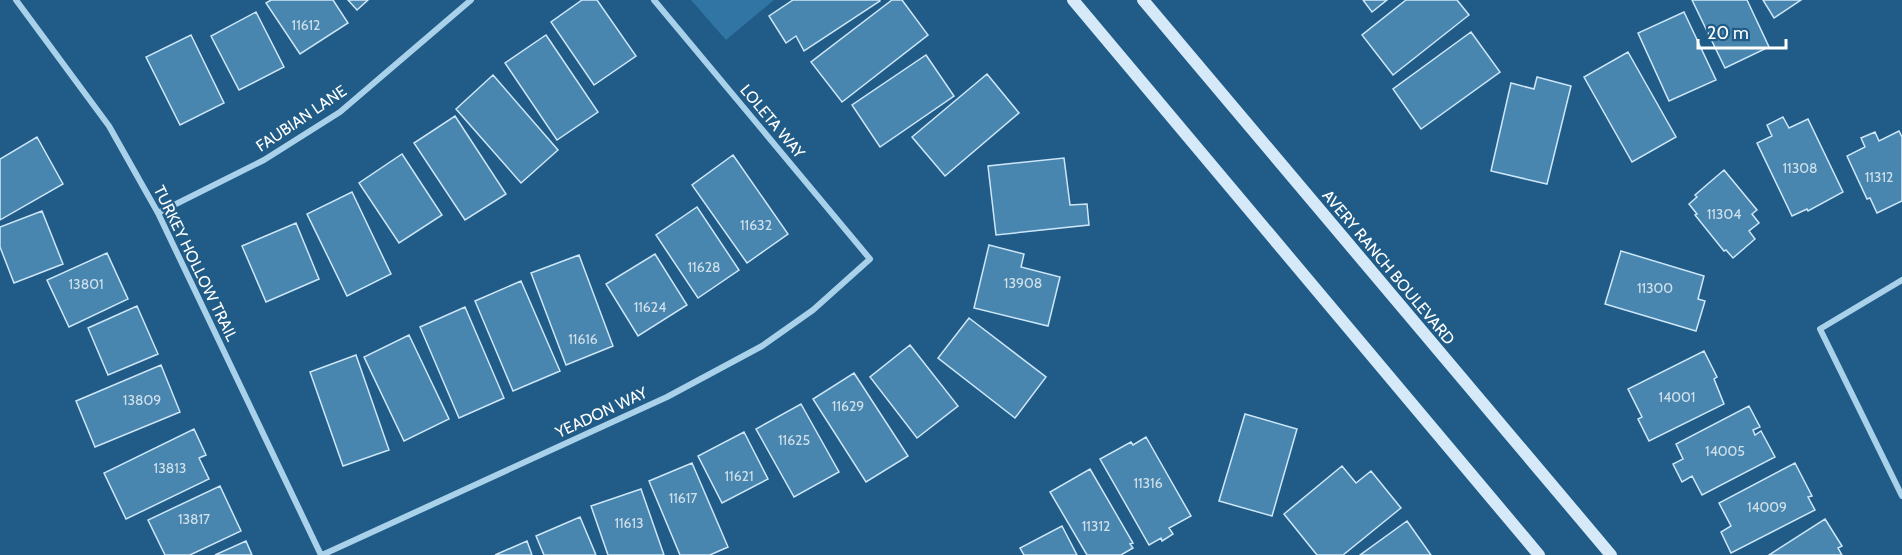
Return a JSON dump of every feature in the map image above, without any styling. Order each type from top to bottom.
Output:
[{"type":"main road","points":[[1073,0],[1539,555]]},
{"type":"main road","name":"AVERY RANCH BOULEVARD","points":[[1143,0],[1611,555]]},
{"type":"street","name":"TURKEY HOLLOW TRAIL","points":[[16,0],[109,126],[158,213],[322,555]]},
{"type":"street","name":"FAUBIAN LANE","points":[[158,213],[264,160],[340,112],[471,0]]},
{"type":"street","name":"LOLETA WAY","points":[[654,0],[870,259]]},
{"type":"street","name":"YEADON WAY","points":[[322,555],[667,397],[753,351],[813,310],[870,259]]},
{"type":"street","points":[[1902,280],[1820,329],[1902,496]]},
{"type":"shaded area","points":[[691,0],[774,0],[726,40]]},
{"type":"building","points":[[271,0],[333,0],[348,23],[300,54],[266,3]]},
{"type":"building","points":[[348,0],[368,0],[357,10]]},
{"type":"building","points":[[582,0],[597,0],[636,56],[594,85],[551,22]]},
{"type":"building","points":[[793,0],[880,1],[804,51],[796,36],[786,43],[769,16]]},
{"type":"building","points":[[892,0],[902,0],[928,35],[842,102],[811,62]]},
{"type":"building","points":[[1363,0],[1387,0],[1372,12]]},
{"type":"building","points":[[1406,0],[1457,0],[1469,15],[1393,75],[1362,35]]},
{"type":"building","points":[[1692,0],[1747,0],[1769,47],[1725,68]]},
{"type":"building","points":[[1763,0],[1801,0],[1774,18]]},
{"type":"building","points":[[256,12],[284,67],[239,90],[211,36]]},
{"type":"building","points":[[1684,12],[1716,80],[1669,101],[1638,33]]},
{"type":"building","points":[[1471,32],[1500,72],[1421,129],[1393,89]]},
{"type":"building","points":[[191,35],[224,103],[180,125],[146,57]]},
{"type":"building","points":[[546,35],[598,112],[557,140],[505,63]]},
{"type":"building","points":[[1628,52],[1676,137],[1632,162],[1584,77]]},
{"type":"building","points":[[926,55],[954,96],[880,147],[852,105]]},
{"type":"building","points":[[987,74],[1019,113],[945,176],[912,137]]},
{"type":"building","points":[[493,75],[558,150],[521,183],[456,109]]},
{"type":"building","points":[[1537,77],[1571,86],[1547,184],[1491,171],[1511,83],[1534,89]]},
{"type":"building","points":[[455,116],[506,194],[465,220],[414,143]]},
{"type":"building","points":[[1783,117],[1789,128],[1808,119],[1843,192],[1808,211],[1807,209],[1792,216],[1757,143],[1772,136],[1767,125]]},
{"type":"building","points":[[1899,131],[1902,137],[1902,201],[1877,213],[1870,198],[1867,199],[1847,156],[1865,147],[1861,138],[1875,132],[1879,141]]},
{"type":"building","points":[[37,137],[63,184],[0,220],[0,159]]},
{"type":"building","points":[[402,154],[442,215],[399,243],[359,183]]},
{"type":"building","points":[[733,155],[788,234],[747,263],[692,185]]},
{"type":"building","points":[[1064,158],[1070,205],[1087,204],[1089,225],[996,235],[988,166]]},
{"type":"building","points":[[1724,170],[1757,210],[1752,214],[1759,223],[1749,231],[1755,239],[1733,258],[1726,250],[1724,251],[1689,204],[1697,197],[1695,195]]},
{"type":"building","points":[[352,192],[391,274],[347,296],[307,214]]},
{"type":"building","points":[[697,207],[739,270],[698,298],[656,235]]},
{"type":"building","points":[[42,211],[63,264],[14,283],[0,247],[0,227]]},
{"type":"building","points":[[296,223],[319,279],[266,302],[242,246]]},
{"type":"building","points":[[989,245],[1024,254],[1021,267],[1060,277],[1048,326],[974,308]]},
{"type":"building","points":[[1621,251],[1704,276],[1698,299],[1705,301],[1696,331],[1605,304]]},
{"type":"building","points":[[107,253],[128,299],[69,327],[47,280]]},
{"type":"building","points":[[655,254],[687,305],[638,336],[606,284]]},
{"type":"building","points":[[579,255],[613,346],[566,365],[531,273]]},
{"type":"building","points":[[521,281],[560,371],[513,391],[475,301]]},
{"type":"building","points":[[137,306],[158,354],[108,375],[88,328]]},
{"type":"building","points":[[465,307],[504,398],[459,418],[420,327]]},
{"type":"building","points":[[969,318],[1046,377],[1015,418],[938,358]]},
{"type":"building","points":[[409,335],[449,419],[404,441],[364,357]]},
{"type":"building","points":[[910,345],[958,406],[917,438],[870,377]]},
{"type":"building","points":[[1704,351],[1717,377],[1714,379],[1724,404],[1649,441],[1638,419],[1642,417],[1628,389]]},
{"type":"building","points":[[356,355],[389,450],[343,466],[310,372]]},
{"type":"building","points":[[161,365],[180,412],[95,447],[76,401]]},
{"type":"building","points":[[854,373],[908,456],[866,482],[813,399]]},
{"type":"building","points":[[801,404],[839,472],[794,497],[756,429]]},
{"type":"building","points":[[1749,406],[1760,427],[1753,430],[1755,435],[1761,431],[1775,457],[1702,495],[1692,476],[1682,482],[1673,464],[1683,459],[1676,444]]},
{"type":"building","points":[[1245,414],[1297,429],[1272,516],[1219,501]]},
{"type":"building","points":[[194,429],[206,455],[199,458],[209,479],[126,519],[104,473]]},
{"type":"building","points":[[744,432],[768,479],[722,503],[698,456]]},
{"type":"building","points":[[1146,437],[1191,516],[1169,528],[1173,534],[1149,545],[1100,459],[1131,442],[1133,445]]},
{"type":"building","points":[[692,463],[728,547],[710,555],[680,555],[649,481]]},
{"type":"building","points":[[1795,463],[1812,496],[1808,497],[1815,510],[1731,553],[1721,532],[1731,526],[1719,503]]},
{"type":"building","points":[[1342,466],[1356,483],[1371,471],[1401,508],[1343,555],[1317,555],[1284,514]]},
{"type":"building","points":[[1090,469],[1133,543],[1130,544],[1133,548],[1121,555],[1087,555],[1050,492]]},
{"type":"building","points":[[220,486],[241,531],[190,555],[165,555],[148,520]]},
{"type":"building","points":[[641,489],[664,555],[608,555],[591,506]]},
{"type":"building","points":[[580,517],[596,555],[544,555],[536,536]]},
{"type":"building","points":[[1825,519],[1842,546],[1838,548],[1842,555],[1769,555]]},
{"type":"building","points":[[1407,521],[1431,555],[1360,555]]},
{"type":"building","points":[[1062,526],[1077,555],[1024,555],[1020,548]]},
{"type":"building","points":[[246,541],[252,555],[215,555]]},
{"type":"building","points":[[527,541],[532,555],[495,555]]}]
